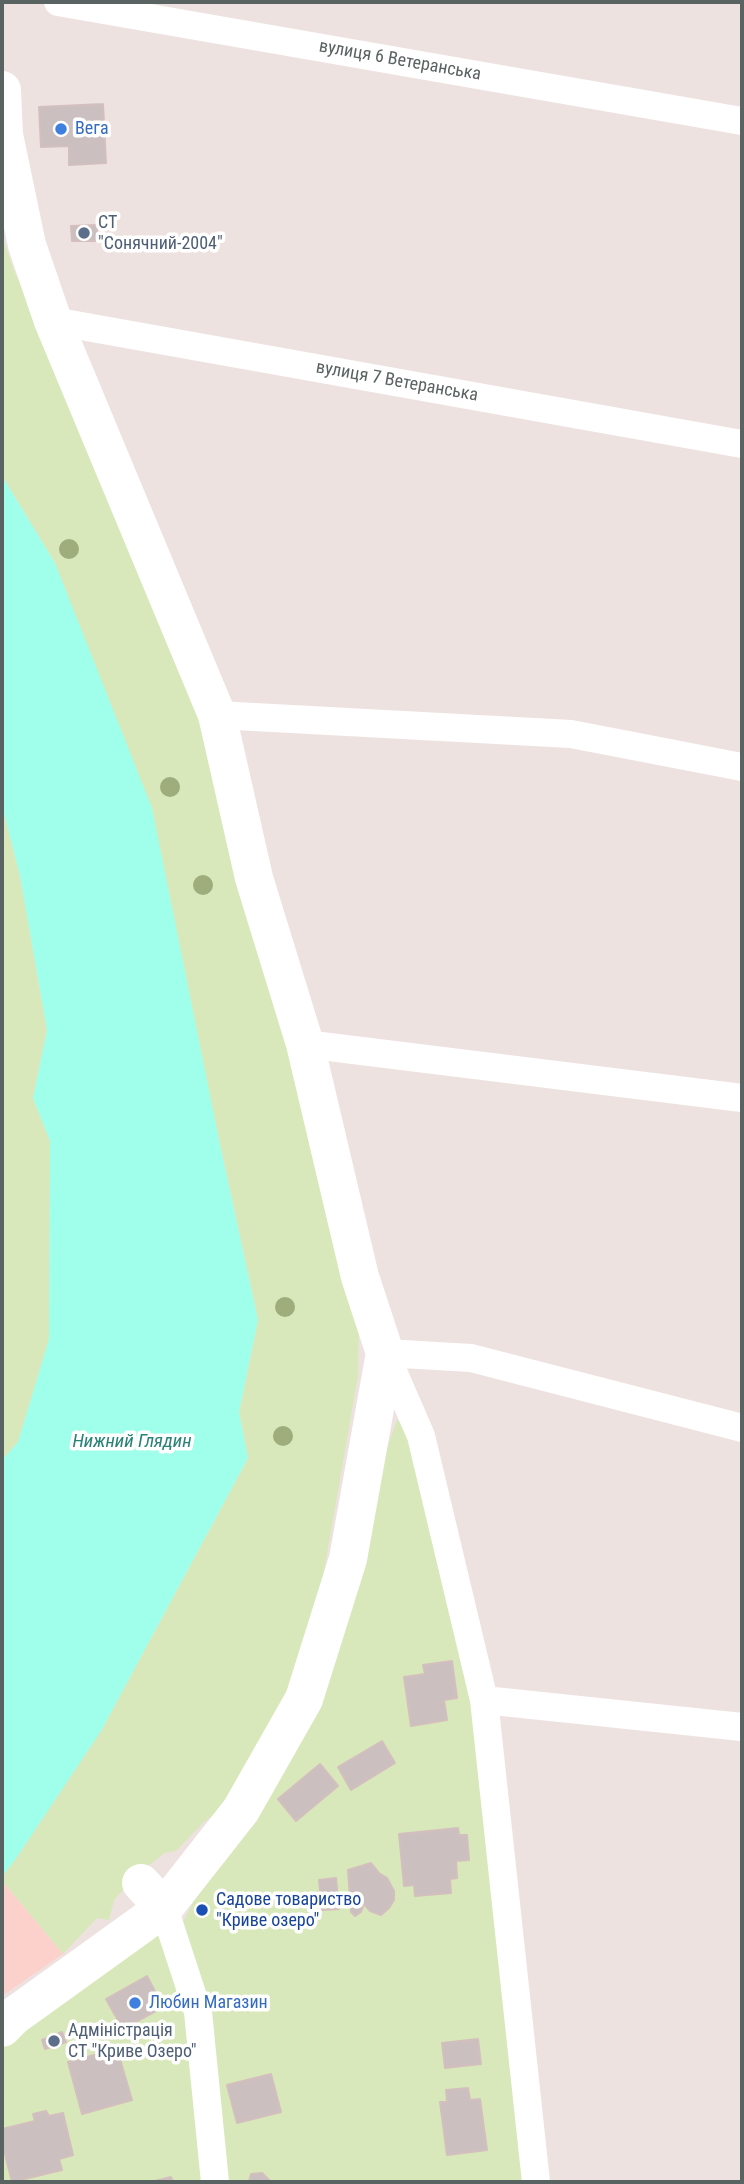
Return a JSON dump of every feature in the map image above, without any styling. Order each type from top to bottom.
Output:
[{"type":"street","name":"вулиця 6 Ветеранська","points":[[58,2],[742,121]]},
{"type":"street","points":[[2,90],[4,135],[27,244],[53,321],[217,715],[254,878],[305,1044],[360,1277],[385,1353],[421,1437],[484,1700],[536,2182]]},
{"type":"street","name":"вулиця 7 Ветеранська","points":[[53,321],[742,444]]},
{"type":"street","points":[[217,715],[571,734],[742,767]]},
{"type":"street","points":[[305,1044],[742,1098]]},
{"type":"street","points":[[385,1353],[471,1358],[742,1428]]},
{"type":"street","points":[[2,2028],[153,1896],[241,1810],[304,1699],[348,1559],[385,1353]]},
{"type":"street","points":[[484,1700],[742,1727]]},
{"type":"street","points":[[153,1896],[198,2012],[215,2182]]},
{"type":"shaded area","points":[[2,236],[15,273],[51,340],[181,621],[359,1324],[358,1376],[311,1646],[237,1797],[203,1823],[176,1851],[165,1853],[139,1873],[114,1900],[109,1920],[97,1918],[63,1954],[2,1881],[2,1877],[101,1731],[248,1458],[239,1412],[258,1320],[219,1140],[55,563],[2,476]]},
{"type":"shaded area","points":[[2,805],[20,876],[47,1030],[33,1098],[50,1141],[49,1339],[18,1442],[2,1460]]},
{"type":"shaded area","points":[[397,1420],[421,1436],[484,1700],[536,2182],[2,2182],[2,2028],[112,1945],[184,1920],[241,1810],[348,1559]]},
{"type":"sand","points":[[2,1881],[63,1954],[5,1994],[2,1989]]},
{"type":"water","name":"Нижний Глядин","points":[[2,476],[55,563],[152,808],[258,1320],[239,1412],[248,1458],[101,1731],[2,1877],[2,1460],[18,1442],[49,1339],[50,1141],[33,1098],[47,1030],[20,876],[2,805]]},
{"type":"building","name":"Вега","points":[[103,104],[106,163],[69,165],[69,146],[41,147],[39,107]]},
{"type":"building","name":"СТ \"Сонячний-2004\"","points":[[97,225],[97,241],[72,241],[71,226]]},
{"type":"building","points":[[452,1661],[457,1698],[444,1700],[447,1720],[411,1726],[404,1677],[425,1674],[423,1665]]},
{"type":"building","points":[[382,1741],[395,1763],[351,1790],[338,1767]]},
{"type":"building","points":[[320,1764],[338,1786],[296,1821],[278,1799]]},
{"type":"building","points":[[458,1828],[459,1835],[467,1835],[469,1860],[456,1861],[457,1878],[450,1879],[451,1893],[415,1896],[414,1885],[404,1886],[399,1834]]},
{"type":"building","points":[[371,1863],[387,1878],[394,1891],[394,1900],[381,1915],[370,1911],[364,1904],[361,1912],[355,1916],[351,1912],[348,1870]]},
{"type":"building","points":[[336,1878],[339,1909],[322,1910],[319,1880]]},
{"type":"building","name":"Любин Магазин","points":[[147,1976],[163,2007],[123,2029],[106,1999]]},
{"type":"building","name":"Адміністрація СТ \"Криве Озеро\"","points":[[62,2032],[66,2042],[45,2049],[42,2040]]},
{"type":"building","points":[[478,2039],[481,2064],[445,2068],[442,2043]]},
{"type":"building","points":[[117,2049],[132,2100],[82,2114],[68,2062]]},
{"type":"building","points":[[271,2074],[281,2112],[237,2123],[227,2085]]},
{"type":"building","points":[[468,2088],[470,2100],[480,2099],[487,2150],[447,2155],[440,2102],[447,2102],[446,2090]]},
{"type":"building","points":[[46,2111],[49,2116],[63,2113],[73,2155],[59,2159],[62,2170],[12,2182],[2,2142],[2,2129],[35,2121],[33,2114]]},
{"type":"building","points":[[262,2173],[271,2182],[249,2182],[251,2174]]},
{"type":"building","points":[[171,2177],[173,2182],[151,2182]]},
{"type":"place","name":"Вега","points":[[61,129]]},
{"type":"place","name":"СТ \"Сонячний-2004\"","points":[[84,233]]},
{"type":"place","name":"Садове товариство \"Криве озеро\"","points":[[202,1910]]},
{"type":"place","name":"Любин Магазин","points":[[135,2003]]},
{"type":"place","name":"Адміністрація СТ \"Криве Озеро\"","points":[[54,2041]]}]
